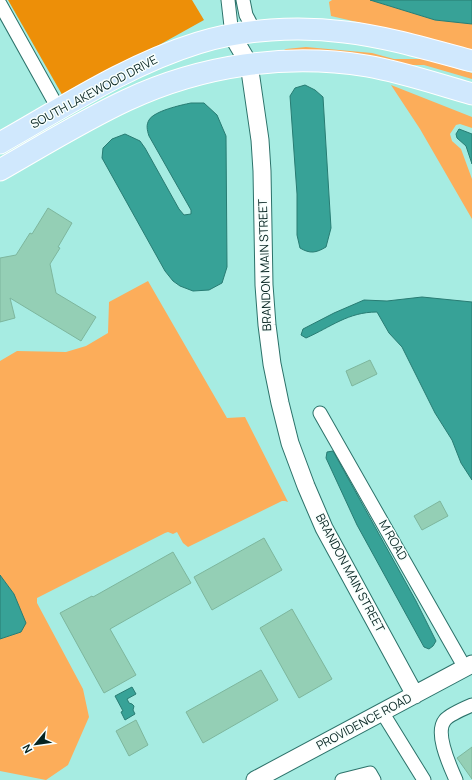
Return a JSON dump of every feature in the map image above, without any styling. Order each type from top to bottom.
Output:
[{"type":"main road","name":"SOUTH LAKEWOOD DRIVE","points":[[0,143],[143,64],[198,43],[232,35],[295,29],[344,32],[382,38],[472,61]]},
{"type":"main road","name":"SOUTH LAKEWOOD DRIVE","points":[[0,170],[128,99],[186,78],[249,64],[283,60],[324,61],[353,64],[411,76],[472,94]]},
{"type":"street","name":"BRANDON MAIN STREET","points":[[228,0],[232,35],[249,64],[260,140],[264,286],[267,325],[272,364],[290,443],[303,479],[324,528],[415,695]]},
{"type":"street","points":[[243,0],[246,15],[255,32],[249,64]]},
{"type":"street","points":[[0,4],[59,110]]},
{"type":"street","name":"M ROAD","points":[[320,413],[469,666]]},
{"type":"street","name":"PROVIDENCE ROAD","points":[[255,780],[469,666]]},
{"type":"street","points":[[456,780],[442,742],[440,728],[445,719],[472,705]]},
{"type":"street","points":[[382,712],[424,780]]},
{"type":"street","points":[[342,780],[370,773],[374,780]]},
{"type":"shaded area","points":[[8,0],[192,0],[204,20],[64,98]]},
{"type":"shaded area","points":[[332,0],[370,0],[435,20],[472,24],[472,50],[331,16],[329,2]]},
{"type":"shaded area","points":[[306,47],[372,53],[394,59],[424,59],[472,73],[472,79],[424,65],[407,65],[284,52],[286,49]]},
{"type":"shaded area","points":[[391,85],[472,117],[472,128],[460,124],[456,125],[450,134],[452,141],[461,149],[472,179],[472,219],[420,129]]},
{"type":"shaded area","points":[[148,281],[227,418],[245,417],[288,502],[282,501],[188,547],[183,543],[177,532],[173,534],[168,532],[165,533],[37,598],[37,603],[83,689],[89,717],[68,765],[46,780],[0,771],[0,639],[21,632],[14,594],[0,575],[0,361],[17,351],[66,352],[86,346],[108,333],[109,302]]},
{"type":"water","points":[[370,0],[472,0],[472,24],[435,20]]},
{"type":"water","points":[[305,85],[315,90],[323,97],[331,228],[326,247],[319,251],[313,252],[300,248],[297,235],[297,194],[290,96],[295,88]]},
{"type":"water","points":[[191,103],[204,103],[217,115],[226,136],[227,267],[222,283],[209,290],[193,291],[180,286],[173,281],[165,271],[102,158],[103,148],[112,139],[125,134],[140,141],[179,209],[184,215],[191,214],[191,210],[149,136],[147,124],[156,114]]},
{"type":"water","points":[[459,129],[472,134],[472,164],[466,146],[457,138],[456,134]]},
{"type":"water","points":[[422,297],[472,302],[472,480],[461,463],[452,440],[435,413],[402,347],[389,333],[377,312],[348,317],[306,338],[301,335],[303,329],[364,300],[387,301]]},
{"type":"water","points":[[333,451],[416,601],[436,641],[429,649],[424,647],[357,525],[326,458],[327,452]]},
{"type":"water","points":[[0,575],[14,594],[26,623],[21,632],[0,639]]},
{"type":"water","points":[[132,687],[136,694],[127,699],[129,703],[134,706],[133,710],[135,714],[125,720],[121,712],[123,711],[115,696]]},
{"type":"building","points":[[48,208],[72,223],[58,247],[60,248],[50,264],[56,293],[96,317],[81,341],[10,298],[15,318],[0,322],[0,258],[16,255],[30,233],[32,234]]},
{"type":"building","points":[[370,360],[377,374],[352,386],[346,371]]},
{"type":"building","points":[[440,501],[448,516],[422,530],[414,516]]},
{"type":"building","points":[[264,538],[282,570],[212,610],[194,577]]},
{"type":"building","points":[[173,552],[191,583],[110,629],[136,675],[104,693],[60,613],[92,596],[93,597]]},
{"type":"building","points":[[292,609],[332,679],[299,698],[260,628]]},
{"type":"building","points":[[261,670],[278,700],[203,743],[186,712]]},
{"type":"building","points":[[136,720],[148,745],[129,756],[116,731]]},
{"type":"building","points":[[472,747],[472,779],[457,758]]}]
